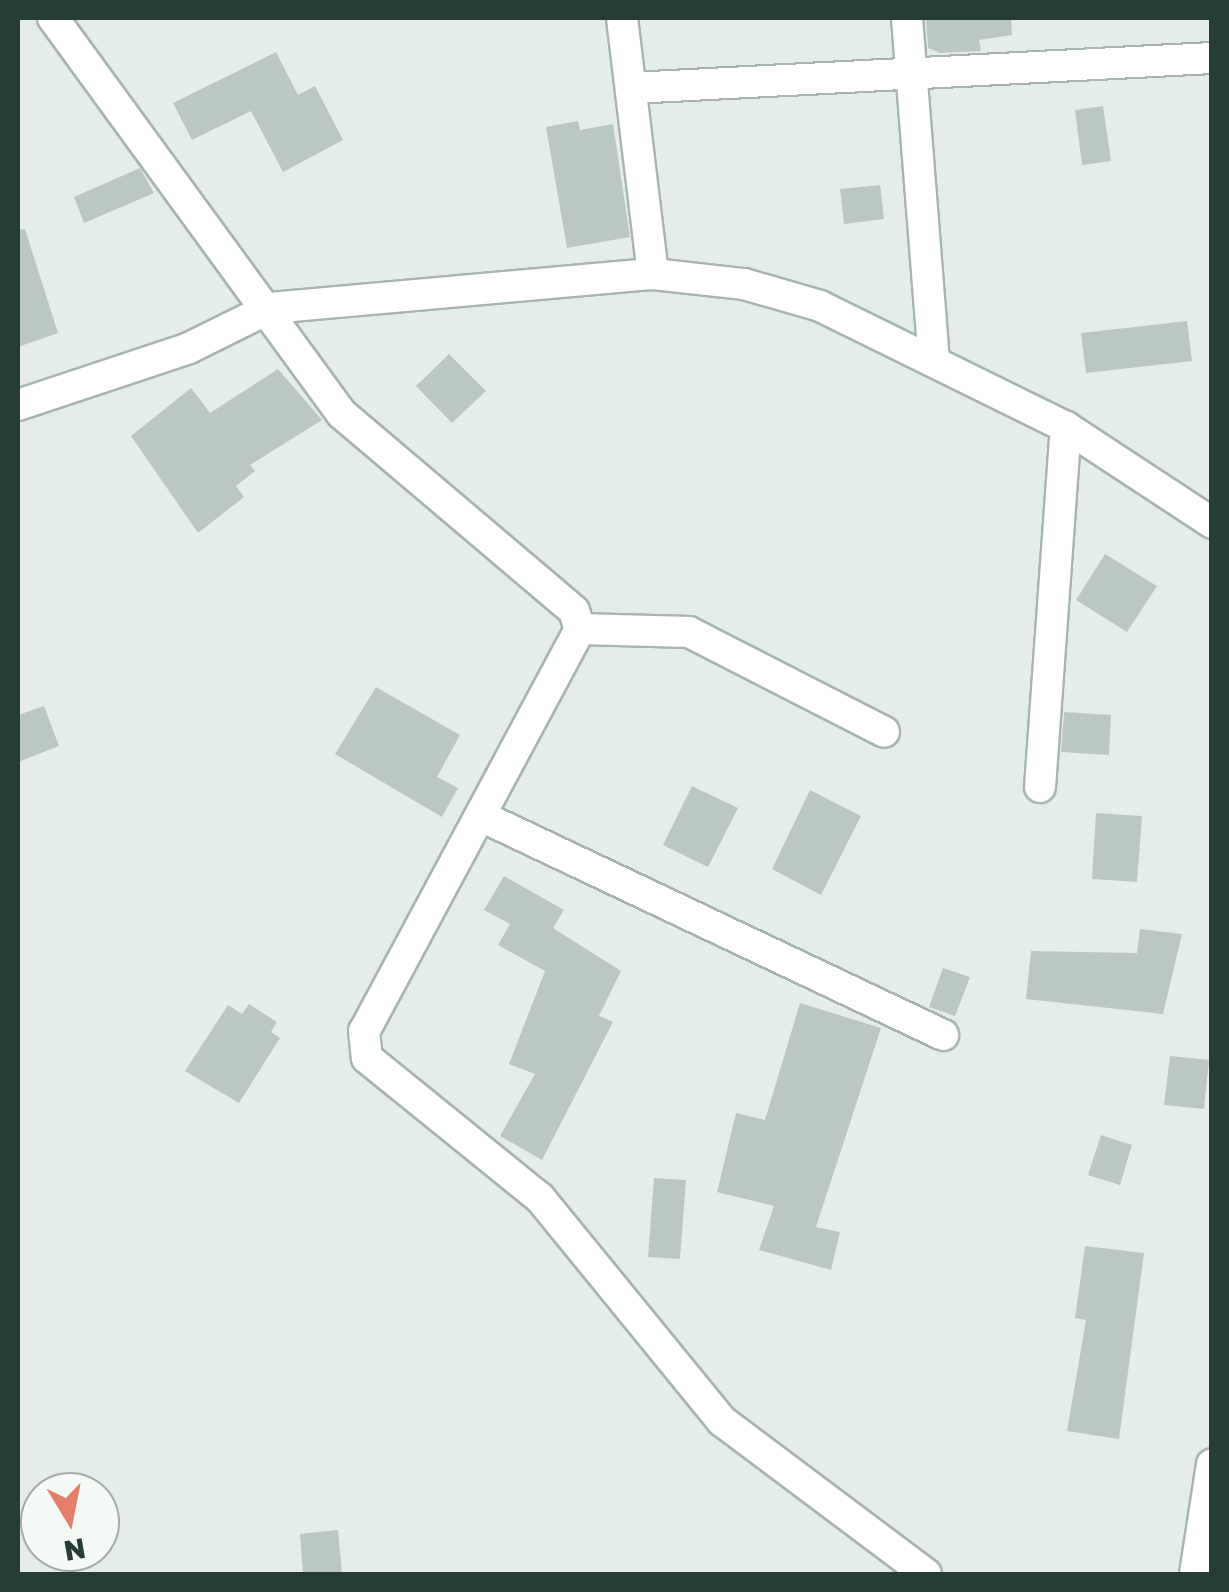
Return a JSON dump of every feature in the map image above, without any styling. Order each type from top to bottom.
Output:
[{"type":"street","points":[[53,18],[270,308],[342,414],[574,612],[580,629],[484,818],[364,1030],[368,1058],[540,1198],[722,1421],[926,1574]]},
{"type":"street","points":[[622,18],[652,274]]},
{"type":"street","points":[[907,18],[915,72],[934,359]]},
{"type":"street","points":[[632,88],[1212,58]]},
{"type":"street","points":[[18,405],[188,348],[270,308],[652,274],[744,284],[820,306],[1066,427],[1212,523]]},
{"type":"street","points":[[1040,787],[1066,427]]},
{"type":"street","points":[[580,629],[688,632],[884,732]]},
{"type":"street","points":[[484,818],[942,1035]]},
{"type":"street","points":[[1195,1574],[1212,1464]]},
{"type":"building","points":[[926,18],[1011,18],[1012,35],[979,40],[981,51],[940,53],[928,48]]},
{"type":"building","points":[[276,52],[298,95],[315,86],[343,140],[283,172],[251,111],[192,140],[173,103]]},
{"type":"building","points":[[1103,106],[1111,161],[1082,165],[1075,110]]},
{"type":"building","points":[[578,121],[580,130],[613,124],[630,237],[567,248],[546,127]]},
{"type":"building","points":[[140,168],[154,193],[84,223],[74,197]]},
{"type":"building","points":[[880,185],[884,219],[844,224],[840,189]]},
{"type":"building","points":[[25,229],[58,333],[18,347],[18,230]]},
{"type":"building","points":[[1187,321],[1192,361],[1086,373],[1081,333]]},
{"type":"building","points":[[449,354],[486,391],[452,423],[416,386]]},
{"type":"building","points":[[278,369],[322,420],[250,465],[255,471],[236,486],[244,497],[198,533],[131,436],[191,388],[210,413]]},
{"type":"building","points":[[1105,554],[1157,586],[1127,632],[1076,600]]},
{"type":"building","points":[[376,687],[460,735],[437,777],[458,788],[442,817],[335,754]]},
{"type":"building","points":[[44,706],[59,746],[18,762],[18,715]]},
{"type":"building","points":[[1064,712],[1111,715],[1109,755],[1061,752]]},
{"type":"building","points":[[692,786],[738,808],[708,867],[663,845]]},
{"type":"building","points":[[810,790],[861,816],[821,895],[772,869]]},
{"type":"building","points":[[1096,813],[1142,816],[1137,882],[1092,879]]},
{"type":"building","points":[[504,876],[564,910],[553,928],[621,971],[599,1016],[613,1022],[542,1160],[500,1136],[535,1074],[509,1064],[545,971],[498,945],[510,924],[484,910]]},
{"type":"building","points":[[1140,929],[1182,934],[1163,1014],[1026,999],[1031,951],[1137,953]]},
{"type":"building","points":[[943,968],[970,977],[955,1016],[929,1007]]},
{"type":"building","points":[[800,1003],[881,1028],[816,1227],[840,1232],[831,1270],[759,1250],[774,1206],[717,1192],[736,1113],[765,1120]]},
{"type":"building","points":[[249,1004],[277,1022],[271,1032],[280,1038],[239,1103],[185,1071],[228,1005],[242,1014]]},
{"type":"building","points":[[1170,1056],[1209,1060],[1204,1109],[1164,1105]]},
{"type":"building","points":[[1101,1135],[1132,1145],[1120,1185],[1088,1175]]},
{"type":"building","points":[[654,1178],[686,1180],[680,1259],[648,1257]]},
{"type":"building","points":[[1085,1246],[1144,1253],[1119,1439],[1067,1431],[1086,1320],[1075,1318]]},
{"type":"building","points":[[338,1530],[342,1574],[303,1574],[300,1534]]}]
